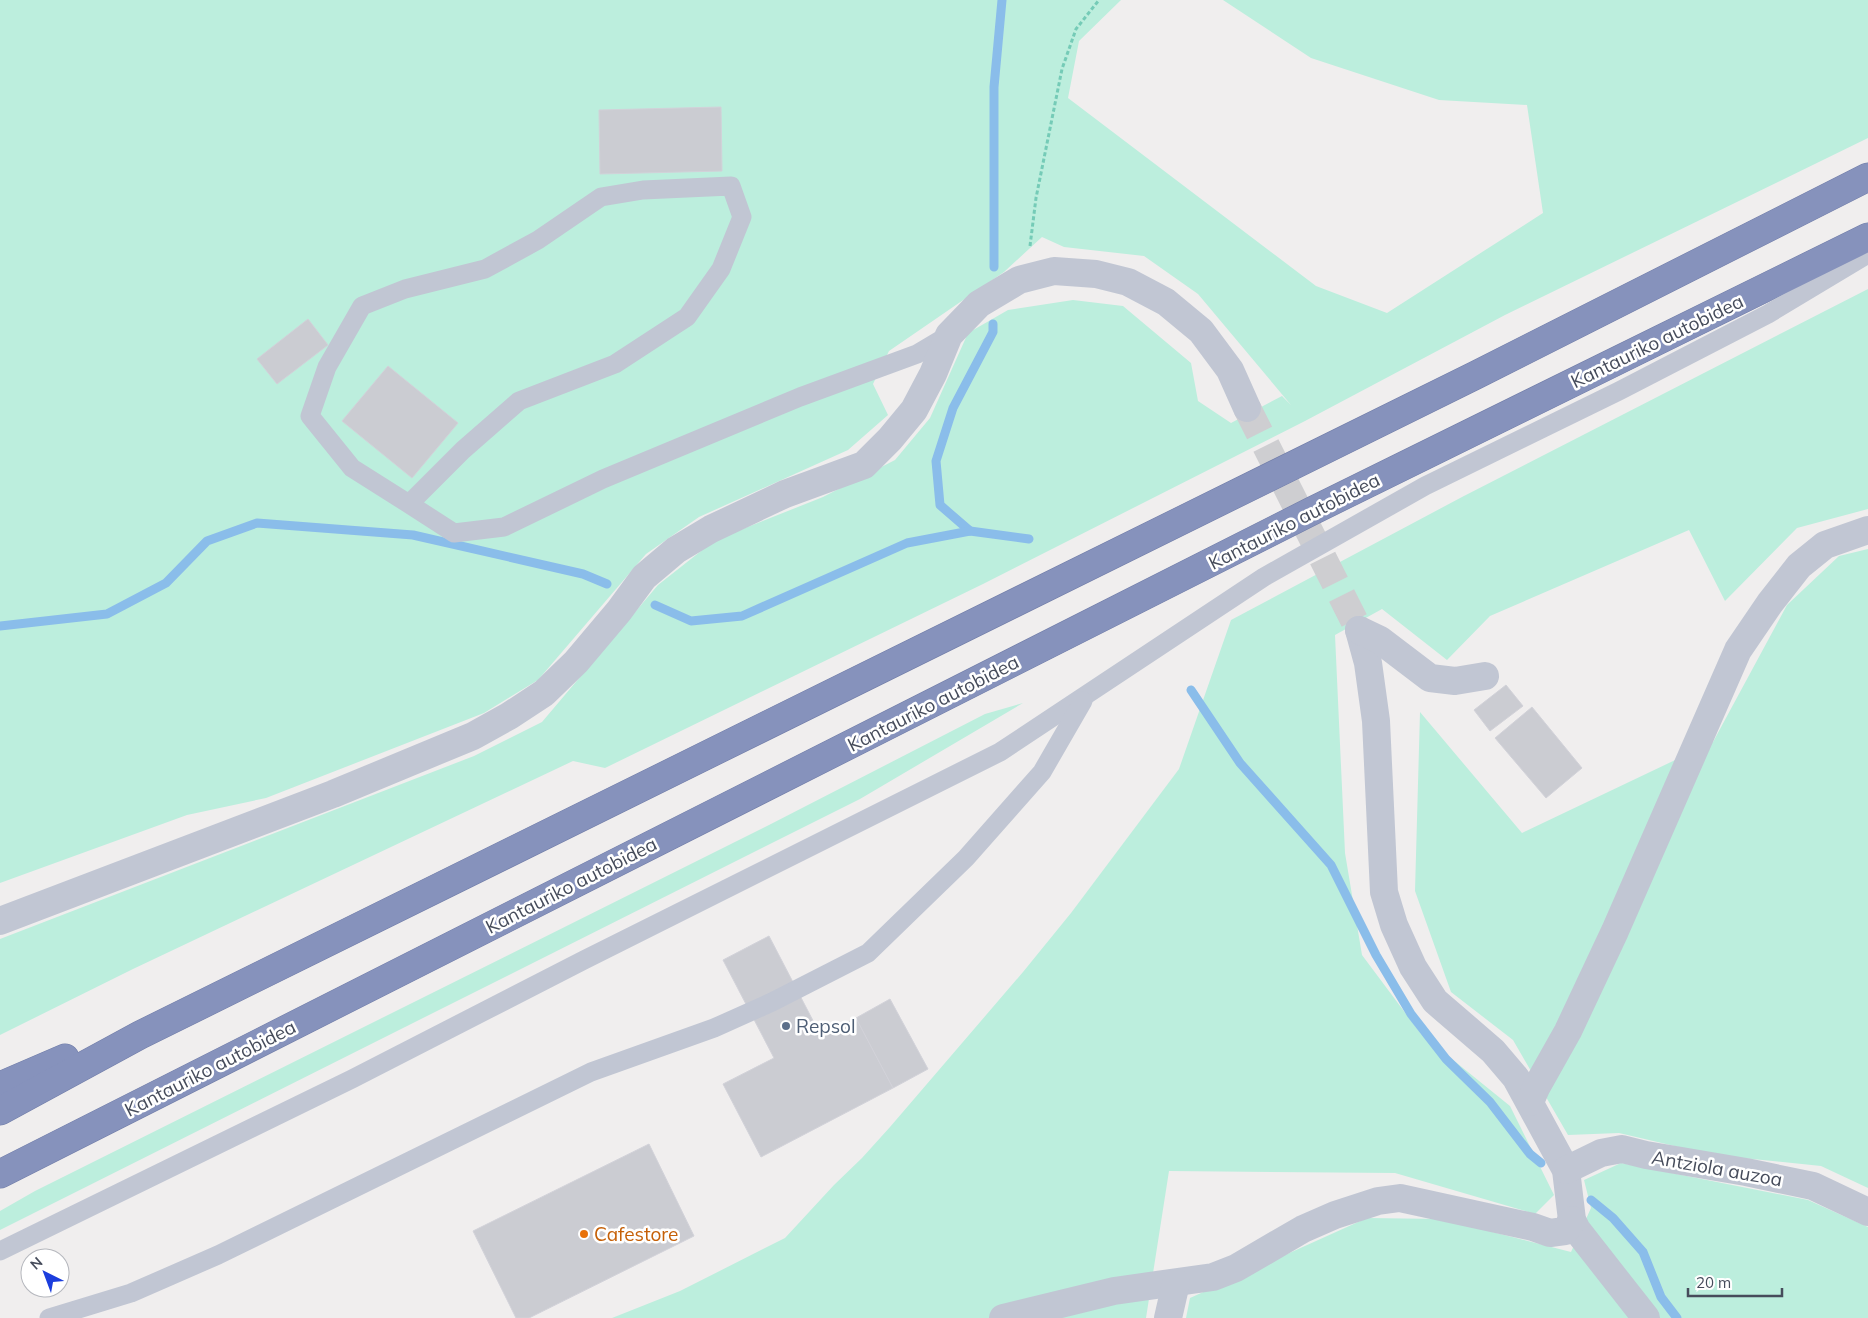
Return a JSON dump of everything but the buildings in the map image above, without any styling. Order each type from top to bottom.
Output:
[{"type":"highway","points":[[0,1112],[140,1035],[1467,380],[1868,177]]},
{"type":"highway","name":"Kantauriko autobidea","points":[[0,1174],[1304,516],[1868,237]]},
{"type":"highway","points":[[0,1086],[75,1054],[140,1035]]},
{"type":"street","points":[[0,921],[333,794],[473,736],[510,716],[544,693],[576,662],[619,611],[644,577],[676,550],[711,529],[785,494],[864,465],[890,439],[914,410],[933,374],[950,335],[979,304],[1019,280],[1054,270],[1096,274],[1128,282],[1166,302],[1201,331],[1230,370],[1247,408]]},
{"type":"street","points":[[1530,1102],[1568,1031],[1615,931],[1738,650],[1798,566],[1825,545],[1868,530]]},
{"type":"street","points":[[1485,676],[1455,681],[1430,678],[1380,640],[1359,630],[1368,663],[1376,721],[1384,892],[1394,925],[1414,967],[1436,1001],[1493,1051],[1516,1078],[1566,1170],[1572,1220],[1577,1230],[1646,1318]]},
{"type":"street","name":"Antziola auzoa","points":[[1566,1170],[1601,1153],[1622,1149],[1813,1186],[1868,1212]]},
{"type":"street","points":[[1003,1318],[1114,1291],[1214,1277],[1229,1271],[1303,1229],[1335,1214],[1378,1201],[1400,1198],[1532,1227],[1550,1233],[1565,1231],[1572,1220]]},
{"type":"street","points":[[1168,1318],[1176,1283]]},
{"type":"lane","points":[[409,504],[463,450],[520,402],[615,364],[687,317],[720,269],[742,217],[731,186],[643,190],[601,197],[538,240],[485,269],[405,290],[362,306],[327,367],[310,416],[352,468],[454,533],[504,527],[603,479],[800,397],[917,354],[950,335]]},
{"type":"lane","points":[[0,1251],[352,1079],[1000,752],[1264,577],[1425,486],[1619,391],[1768,314],[1868,254]]},
{"type":"lane","points":[[49,1318],[131,1293],[218,1255],[591,1072],[714,1028],[772,1002],[868,953],[966,858],[1042,772],[1085,696]]},
{"type":"path","points":[[1032,277],[1030,243],[1036,198],[1062,69],[1076,28],[1099,0]]},
{"type":"green space","points":[[0,0],[1121,0],[1079,41],[1068,98],[1316,286],[1387,313],[1543,213],[1527,105],[1439,100],[1311,58],[1223,0],[1868,0],[1868,138],[1505,315],[1305,421],[983,584],[605,768],[573,761],[133,969],[0,1035],[0,939],[474,756],[542,722],[658,585],[715,540],[823,497],[895,460],[930,418],[968,333],[1008,310],[1073,300],[1123,306],[1191,363],[1198,401],[1231,423],[1282,396],[1291,405],[1198,294],[1144,256],[1064,247],[1042,237],[1004,272],[889,351],[873,384],[888,415],[848,450],[699,517],[646,554],[538,680],[484,713],[266,798],[187,815],[0,883]]},
{"type":"green space","points":[[1868,289],[1868,509],[1797,528],[1725,601],[1689,530],[1490,616],[1447,660],[1382,609],[1335,635],[1345,853],[1362,955],[1421,1034],[1510,1106],[1554,1195],[1535,1214],[1395,1173],[1169,1171],[1146,1318],[612,1318],[680,1291],[785,1238],[890,1127],[1071,913],[1179,769],[1231,620],[1462,497]]},
{"type":"green space","points":[[1868,549],[1868,1188],[1821,1166],[1713,1155],[1619,1133],[1568,1135],[1513,1040],[1451,992],[1415,891],[1420,712],[1522,833],[1713,742],[1787,605],[1839,556]]},
{"type":"green space","points":[[1023,703],[860,799],[0,1230],[0,1211],[35,1191],[769,825],[985,714]]},
{"type":"green space","points":[[1621,1163],[1808,1200],[1868,1227],[1868,1318],[1186,1318],[1190,1298],[1367,1218],[1441,1219],[1571,1252],[1591,1208],[1584,1180]]},
{"type":"waterway","points":[[994,267],[994,87],[1002,0]]},
{"type":"waterway","points":[[970,531],[940,505],[936,461],[953,408],[993,332],[993,324]]},
{"type":"waterway","points":[[0,626],[107,614],[166,583],[207,541],[257,523],[413,535],[583,574],[607,584]]},
{"type":"waterway","points":[[655,605],[691,621],[742,616],[907,543],[970,531],[1029,539]]},
{"type":"waterway","points":[[1191,690],[1240,763],[1331,865],[1376,955],[1411,1014],[1446,1059],[1490,1102],[1530,1154],[1541,1163]]},
{"type":"waterway","points":[[1591,1200],[1613,1218],[1643,1252],[1661,1297],[1677,1318]]},
{"type":"tunnel","points":[[1247,408],[1359,630]]},
{"type":"place","name":"Repsol","points":[[786,1026]]},
{"type":"place","name":"Cafestore","points":[[584,1234]]}]
